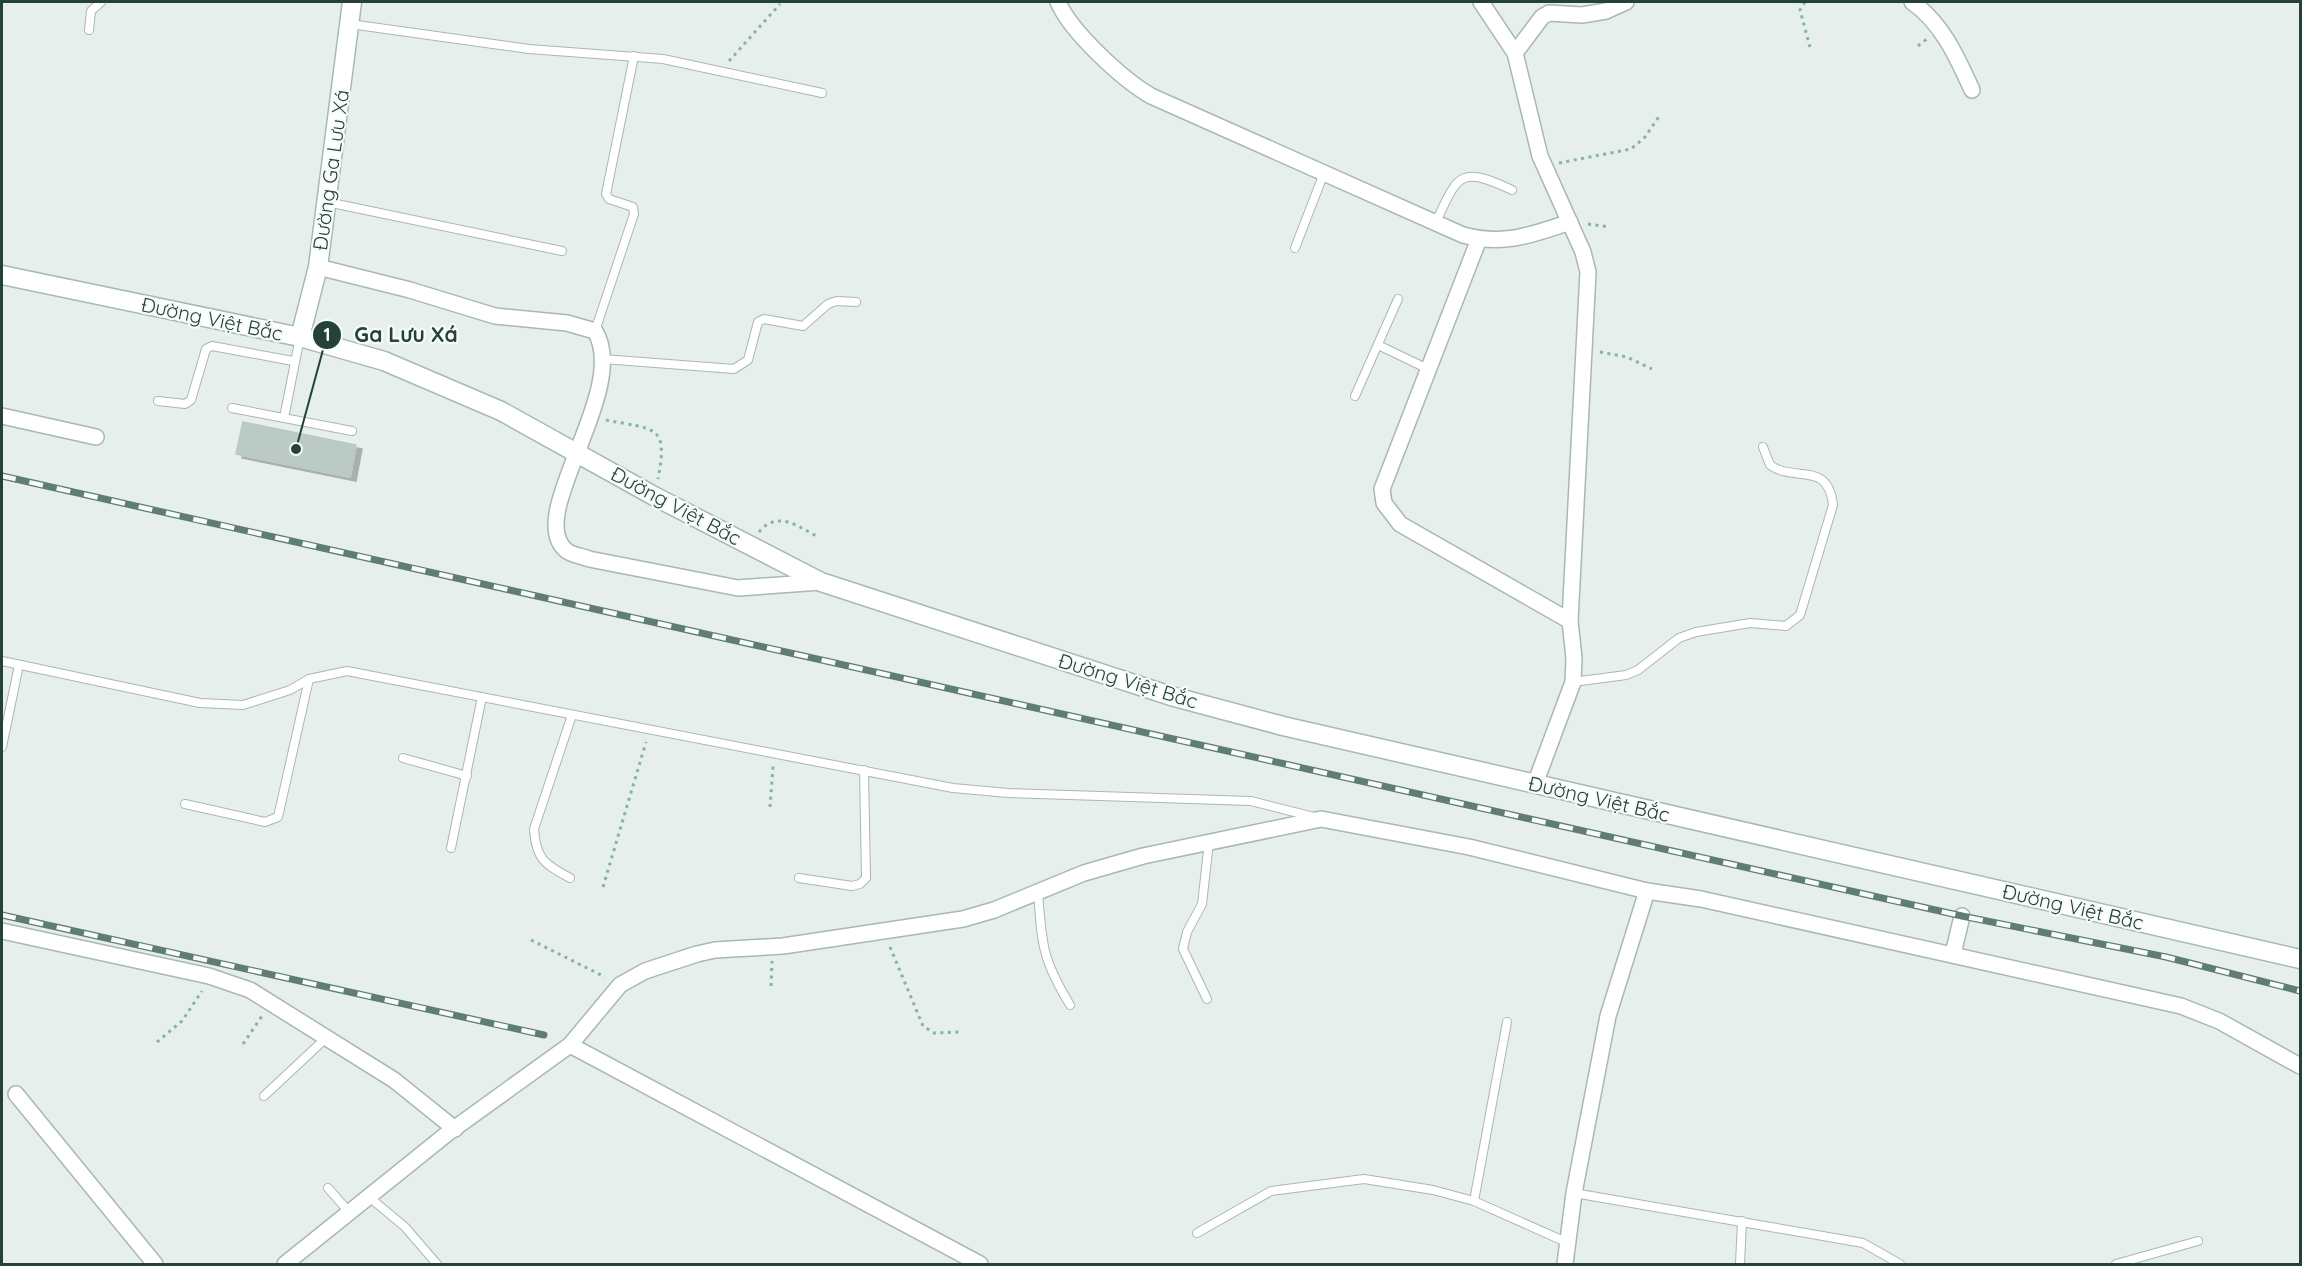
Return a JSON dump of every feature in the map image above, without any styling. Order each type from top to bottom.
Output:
[{"type":"main road","name":"Đường Ga Lưu Xá","points":[[300,337],[318,267],[352,2]]},
{"type":"main road","name":"Đường Việt Bắc","points":[[2,275],[300,337],[384,361],[501,411],[654,496],[821,582],[1172,696],[1283,726],[2301,959]]},
{"type":"street","points":[[1058,2],[1073,27],[1136,87],[1436,222],[1479,239],[1501,241],[1523,238],[1570,222]]},
{"type":"street","points":[[1482,2],[1515,53],[1534,135],[1582,252],[1587,272],[1570,621],[1574,658],[1573,682],[1535,784]]},
{"type":"street","points":[[1515,53],[1542,17],[1549,13],[1582,15],[1606,11],[1626,2]]},
{"type":"street","points":[[1912,2],[1931,18],[1954,50],[1972,90]]},
{"type":"street","points":[[1479,239],[1382,489],[1384,503],[1400,524],[1570,621]]},
{"type":"street","points":[[318,267],[410,290],[495,315],[567,322],[595,331],[602,347],[603,360],[599,394],[554,518],[560,543],[567,551],[589,558],[738,588],[821,582]]},
{"type":"street","points":[[2,416],[96,437]]},
{"type":"street","points":[[285,1264],[455,1129],[570,1045],[620,985],[645,971],[715,950],[772,948],[963,919],[994,910],[1094,870],[1209,842],[1321,819],[1469,847],[1647,891],[1701,899],[2181,1006],[2219,1021],[2301,1066]]},
{"type":"street","points":[[1565,1264],[1574,1192],[1608,1016],[1647,891]]},
{"type":"street","points":[[1953,954],[1962,916]]},
{"type":"street","points":[[2,932],[209,976],[250,990],[394,1080],[455,1129]]},
{"type":"street","points":[[570,1045],[980,1264]]},
{"type":"street","points":[[16,1094],[156,1264]]},
{"type":"lane","points":[[89,30],[91,10],[101,2]]},
{"type":"lane","points":[[350,24],[530,50],[663,59],[822,93]]},
{"type":"lane","points":[[595,331],[634,214],[633,207],[609,199],[606,194],[634,56]]},
{"type":"lane","points":[[1295,248],[1325,171]]},
{"type":"lane","points":[[1436,222],[1454,184],[1463,178],[1486,178],[1512,190]]},
{"type":"lane","points":[[327,202],[562,251]]},
{"type":"lane","points":[[1355,396],[1398,299]]},
{"type":"lane","points":[[603,360],[734,369],[748,360],[759,322],[764,319],[803,326],[828,304],[837,301],[856,302]]},
{"type":"lane","points":[[284,418],[293,361],[300,337]]},
{"type":"lane","points":[[1378,345],[1428,369]]},
{"type":"lane","points":[[158,401],[185,404],[191,400],[206,349],[212,346],[293,361]]},
{"type":"lane","points":[[232,408],[352,431]]},
{"type":"lane","points":[[1573,682],[1626,675],[1638,670],[1679,638],[1696,632],[1750,623],[1786,626],[1800,615],[1833,505],[1832,495],[1825,482],[1815,475],[1779,470],[1770,465],[1763,447]]},
{"type":"lane","points":[[2,661],[200,703],[243,705],[290,690],[309,679],[347,671],[953,788],[1008,794],[1251,801],[1321,819]]},
{"type":"lane","points":[[2,747],[19,665]]},
{"type":"lane","points":[[185,804],[265,822],[278,818],[309,679]]},
{"type":"lane","points":[[451,848],[482,697]]},
{"type":"lane","points":[[570,878],[541,859],[536,849],[534,829],[572,715]]},
{"type":"lane","points":[[404,758],[466,776]]},
{"type":"lane","points":[[799,878],[852,886],[860,884],[866,878],[864,770]]},
{"type":"lane","points":[[1207,999],[1182,950],[1187,932],[1202,904],[1209,842]]},
{"type":"lane","points":[[1038,891],[1041,942],[1046,960],[1071,1005]]},
{"type":"lane","points":[[1474,1201],[1507,1023]]},
{"type":"lane","points":[[264,1096],[326,1038]]},
{"type":"lane","points":[[1197,1233],[1271,1191],[1364,1179],[1433,1190],[1474,1201],[1566,1242]]},
{"type":"lane","points":[[328,1188],[350,1213]]},
{"type":"lane","points":[[1574,1192],[1863,1243],[1900,1264]]},
{"type":"lane","points":[[369,1197],[405,1227],[437,1264]]},
{"type":"lane","points":[[1740,1264],[1742,1221]]},
{"type":"lane","points":[[2116,1264],[2198,1241]]},
{"type":"path","points":[[1805,2],[1800,10],[1810,47]]},
{"type":"path","points":[[724,72],[732,54],[780,4]]},
{"type":"path","points":[[1545,166],[1631,149],[1645,137],[1660,115]]},
{"type":"path","points":[[1584,351],[1609,352],[1652,369]]},
{"type":"path","points":[[592,417],[653,429],[661,438],[663,452],[654,496]]},
{"type":"path","points":[[603,887],[650,729]]},
{"type":"path","points":[[770,807],[774,752]]},
{"type":"path","points":[[884,931],[923,1026],[934,1033],[959,1032]]},
{"type":"path","points":[[531,940],[620,985]]},
{"type":"path","points":[[771,986],[772,948]]},
{"type":"path","points":[[157,1042],[182,1021],[209,976]]},
{"type":"path","points":[[243,1044],[272,1002]]},
{"type":"building","points":[[243,422],[356,445],[350,477],[236,454]]},
{"type":"railway","points":[[2,476],[1962,916],[2166,957],[2300,991]]},
{"type":"railway","points":[[2,915],[544,1035]]},
{"type":"place","name":"Ga Lưu Xá","points":[[296,449]]}]
